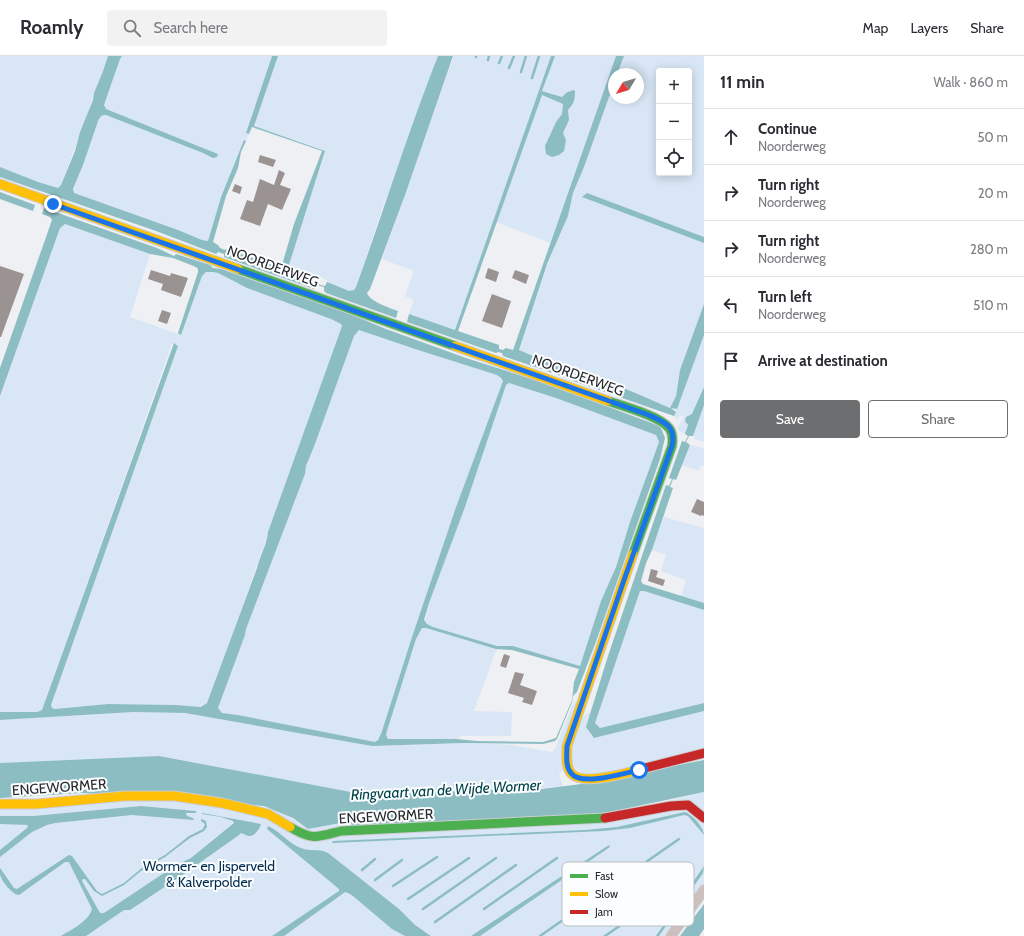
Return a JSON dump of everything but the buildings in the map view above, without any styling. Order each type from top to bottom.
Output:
[{"type":"street","name":"NOORDERWEG","points":[[0,184],[646,414],[667,425],[673,437],[672,446],[567,746],[567,766],[571,774],[579,778],[597,779],[704,753]]},
{"type":"street","name":"ENGEWORMER","points":[[0,804],[43,803],[132,796],[180,796],[268,814],[277,817],[304,835],[311,837],[341,831],[610,818],[688,805],[704,818]]},
{"type":"street","points":[[694,904],[704,890]]},
{"type":"street","points":[[671,936],[678,926]]},
{"type":"green space","points":[[0,56],[108,56],[83,127],[61,185],[58,188],[0,167]]},
{"type":"green space","points":[[122,56],[272,56],[246,132],[249,134],[246,141],[244,140],[221,197],[208,241],[77,195],[73,192],[98,121],[103,115],[213,158],[218,154],[106,109],[104,106]]},
{"type":"green space","points":[[278,56],[438,56],[395,178],[384,203],[356,287],[352,291],[329,284],[327,280],[320,277],[318,280],[288,268],[325,153],[324,150],[254,126]]},
{"type":"green space","points":[[454,56],[551,56],[455,330],[409,314],[414,300],[405,296],[414,271],[382,259]]},
{"type":"green space","points":[[555,56],[616,56],[612,68],[608,68],[608,79],[550,243],[496,222],[542,94],[563,104],[562,114],[548,138],[563,133],[569,120],[568,110],[573,105],[566,93],[562,97],[542,91]]},
{"type":"green space","points":[[624,56],[704,56],[704,237],[587,193],[583,197],[704,243],[704,304],[680,370],[676,396],[670,408],[603,381],[575,377],[573,382],[563,379],[566,370],[519,350],[546,268],[568,216],[573,193],[608,100],[608,104],[644,104],[644,68],[619,68]]},
{"type":"green space","points":[[65,224],[150,254],[130,317],[181,335],[202,276],[206,272],[213,272],[218,273],[232,281],[331,319],[342,326],[209,700],[202,707],[108,704],[55,709],[52,708],[51,705],[178,346],[177,344],[172,344],[42,710],[37,712],[0,712],[0,396],[60,228]]},
{"type":"green space","points":[[359,330],[497,375],[503,381],[456,507],[381,734],[375,742],[222,713],[218,708],[246,629],[305,474],[306,466],[354,336]]},
{"type":"green space","points":[[704,335],[704,387],[685,434],[678,430],[684,416],[680,415],[678,419],[674,416]]},
{"type":"green space","points":[[509,383],[556,398],[656,435],[659,442],[630,522],[616,567],[601,601],[580,666],[513,646],[497,646],[433,627],[425,621],[429,603],[465,507],[506,385]]},
{"type":"green space","points":[[704,405],[704,442],[694,439],[695,437],[693,436]]},
{"type":"green space","points":[[690,445],[704,448],[704,466],[702,465],[698,470],[699,471],[682,465]]},
{"type":"green space","points":[[664,517],[704,528],[704,603],[681,596],[686,580],[661,571],[666,555],[652,550]]},
{"type":"green space","points":[[640,591],[704,610],[704,703],[600,728],[595,723]]},
{"type":"green space","points":[[422,628],[498,649],[495,653],[474,711],[512,712],[511,736],[462,736],[458,739],[388,739],[386,735],[387,731],[416,639]]},
{"type":"green space","points":[[574,701],[577,704],[563,769],[559,774],[563,786],[524,790],[374,795],[343,791],[160,756],[0,763],[0,720],[133,712],[185,713],[372,746],[463,743],[495,744],[511,745],[552,752],[555,749]]},
{"type":"green space","points":[[704,711],[704,748],[621,769],[603,772],[581,772],[572,762],[572,749],[578,728],[584,716],[591,712],[586,727],[595,738]]},
{"type":"green space","points":[[704,792],[704,815],[697,808],[686,801],[671,800]]},
{"type":"green space","name":"Wormer- en Jisperveld & Kalverpolder","points":[[163,797],[259,815],[304,838],[682,807],[704,823],[704,885],[694,899],[694,862],[562,862],[562,926],[675,926],[668,936],[431,936],[424,930],[427,936],[0,936],[0,823],[135,814],[187,816],[187,813],[192,813],[195,811],[141,806],[33,816],[0,816],[0,806]]},
{"type":"green space","points":[[253,806],[261,806],[275,810],[296,820],[308,829],[346,822],[355,826],[316,835]]},
{"type":"water","points":[[108,56],[122,56],[104,105],[106,109],[218,154],[217,157],[213,158],[103,115],[98,121],[73,189],[74,193],[208,241],[221,197],[244,140],[246,141],[241,152],[238,168],[226,196],[213,242],[225,250],[227,249],[273,265],[282,265],[294,224],[322,151],[252,127],[249,134],[246,133],[272,56],[278,56],[254,126],[325,151],[288,268],[317,279],[317,284],[325,286],[327,282],[349,291],[354,290],[356,287],[416,113],[438,56],[453,56],[405,195],[370,289],[367,293],[376,302],[398,311],[396,318],[326,293],[324,291],[324,287],[317,285],[314,289],[224,257],[224,254],[218,252],[216,254],[156,231],[0,177],[0,167],[58,188],[61,185],[75,151],[80,132]]},
{"type":"water","points":[[551,56],[555,56],[542,91],[562,97],[566,93],[573,90],[575,91],[574,101],[568,110],[569,120],[563,133],[566,140],[564,151],[559,155],[552,157],[546,154],[545,146],[556,122],[562,114],[563,104],[542,95],[458,331],[499,345],[499,349],[503,350],[506,348],[513,350],[608,79],[608,100],[573,193],[568,216],[547,264],[519,350],[566,370],[564,377],[503,356],[502,353],[496,353],[407,322],[409,314],[455,330]]},
{"type":"water","points":[[616,56],[624,56],[619,68],[612,68]]},
{"type":"water","points":[[0,192],[35,205],[33,211],[0,199]]},
{"type":"water","points":[[587,193],[704,237],[704,243],[582,197]]},
{"type":"water","points":[[44,208],[157,248],[174,256],[176,254],[210,265],[213,268],[221,269],[350,314],[386,329],[466,358],[544,383],[657,425],[661,428],[665,438],[660,459],[597,639],[577,692],[573,696],[572,702],[555,741],[543,744],[463,743],[372,746],[185,713],[133,712],[0,720],[0,712],[37,712],[42,710],[174,343],[178,346],[51,705],[52,708],[55,709],[108,704],[201,707],[207,703],[257,568],[268,532],[342,326],[331,319],[247,288],[218,273],[206,272],[202,276],[181,335],[178,333],[198,272],[196,267],[173,258],[150,254],[65,224],[60,228],[0,396],[0,368],[52,220],[50,217],[42,214]],"holes":[[[359,330],[497,375],[503,381],[456,507],[381,734],[375,742],[222,713],[218,708],[246,629],[305,474],[306,466],[354,336]],[[509,383],[556,398],[656,435],[659,442],[630,522],[616,567],[601,601],[580,666],[513,646],[497,646],[433,627],[427,624],[424,620],[465,507],[506,385]],[[422,628],[426,628],[496,649],[512,650],[579,669],[574,682],[572,700],[556,738],[543,742],[477,741],[456,739],[388,739],[386,735],[387,731],[416,639]]]},
{"type":"water","points":[[704,304],[704,335],[677,409],[671,408],[676,412],[674,416],[573,381],[575,378],[565,374],[575,377],[576,373],[580,373],[626,389],[670,408],[676,396],[680,370]]},
{"type":"water","points":[[704,387],[704,405],[693,436],[689,436],[686,442],[690,445],[676,480],[673,479],[670,487],[673,488],[641,581],[643,584],[704,603],[704,610],[640,591],[595,723],[600,728],[704,703],[704,711],[594,738],[586,727],[608,656],[666,485],[669,486],[672,479],[669,478],[682,441],[685,442],[688,436],[685,434],[688,425],[685,421],[686,417],[692,414]]},
{"type":"water","points":[[159,756],[356,793],[382,795],[484,790],[534,790],[581,784],[704,760],[704,792],[600,814],[355,826],[346,822],[308,829],[293,818],[264,806],[82,793],[0,798],[0,763]]},
{"type":"water","points":[[141,806],[196,811],[196,813],[186,813],[187,816],[193,818],[194,820],[132,815],[55,823],[32,832],[0,857],[0,850],[27,828],[28,825],[0,824],[0,816],[33,816]]},
{"type":"water","points":[[685,812],[698,822],[704,832],[704,835],[688,816],[684,815],[630,828],[603,831],[332,843],[333,841],[585,830],[617,827]]},
{"type":"water","points":[[202,813],[261,824],[254,834],[248,836],[241,833],[130,910],[124,910],[86,936],[61,936],[84,921],[92,909],[69,862],[65,862],[19,895],[5,884],[0,874],[0,868],[14,888],[17,889],[69,855],[72,856],[97,891],[102,894],[124,883],[143,867],[165,855],[189,836],[203,829],[205,824],[201,821],[201,819],[206,821],[207,827],[204,831],[190,838],[165,857],[141,871],[124,885],[102,896],[94,891],[85,879],[83,879],[82,881],[100,913],[104,913],[176,865],[191,858],[234,823],[233,821],[221,817]]},
{"type":"water","points":[[268,826],[276,830],[297,846],[308,850],[328,853],[399,909],[415,925],[431,936],[405,936],[392,929],[353,896],[345,892],[284,936],[272,936],[339,891],[339,889],[267,829]]},
{"type":"water","points":[[609,845],[610,847],[588,862],[583,862]]},
{"type":"water","points":[[704,866],[703,873],[694,886],[694,881]]},
{"type":"water","points":[[562,876],[562,880],[480,936],[471,936]]},
{"type":"water","points":[[704,904],[704,929],[699,936],[680,936],[688,926],[694,926],[694,917]]},
{"type":"water","points":[[663,926],[666,926],[659,936],[656,936]]},
{"type":"waterway","points":[[488,60],[489,56]]},
{"type":"waterway","points":[[499,63],[502,56]]},
{"type":"waterway","points":[[509,68],[514,56]]},
{"type":"waterway","points":[[521,72],[526,56]]},
{"type":"waterway","points":[[532,78],[539,56]]},
{"type":"waterway","points":[[646,862],[679,839]]},
{"type":"waterway","points":[[393,886],[437,857]]},
{"type":"waterway","points":[[408,899],[469,858]]},
{"type":"waterway","points":[[423,909],[496,858]]},
{"type":"waterway","points":[[484,909],[557,858]]},
{"type":"waterway","points":[[362,870],[375,859]]},
{"type":"waterway","points":[[375,880],[402,860]]},
{"type":"waterway","points":[[435,922],[516,865]]},
{"type":"waterway","points":[[540,936],[562,921]]},
{"type":"waterway","points":[[605,936],[619,926]]},
{"type":"traffic: fast","points":[[238,269],[455,346]]},
{"type":"traffic: fast","points":[[608,401],[658,419],[669,428],[673,441],[633,554]]},
{"type":"traffic: fast","points":[[290,827],[310,836],[320,836],[341,831],[605,818]]},
{"type":"traffic: slow","points":[[0,184],[238,269]]},
{"type":"traffic: slow","points":[[455,346],[608,401]]},
{"type":"traffic: slow","points":[[633,554],[567,746],[567,760],[571,773],[577,777],[585,779],[595,779],[618,775],[645,768]]},
{"type":"traffic: slow","points":[[0,804],[36,804],[125,796],[174,796],[222,803],[268,814],[290,827]]},
{"type":"traffic: jam","points":[[645,768],[704,753]]},
{"type":"traffic: jam","points":[[605,818],[671,806],[688,805],[704,818]]},
{"type":"route","points":[[53,204],[646,414],[667,425],[673,437],[672,446],[589,680],[567,746],[566,756],[567,766],[571,774],[579,778],[597,779],[639,770]]},
{"type":"water label","name":"Ringvaart van de Wijde Wormer","points":[[446,790]]}]
